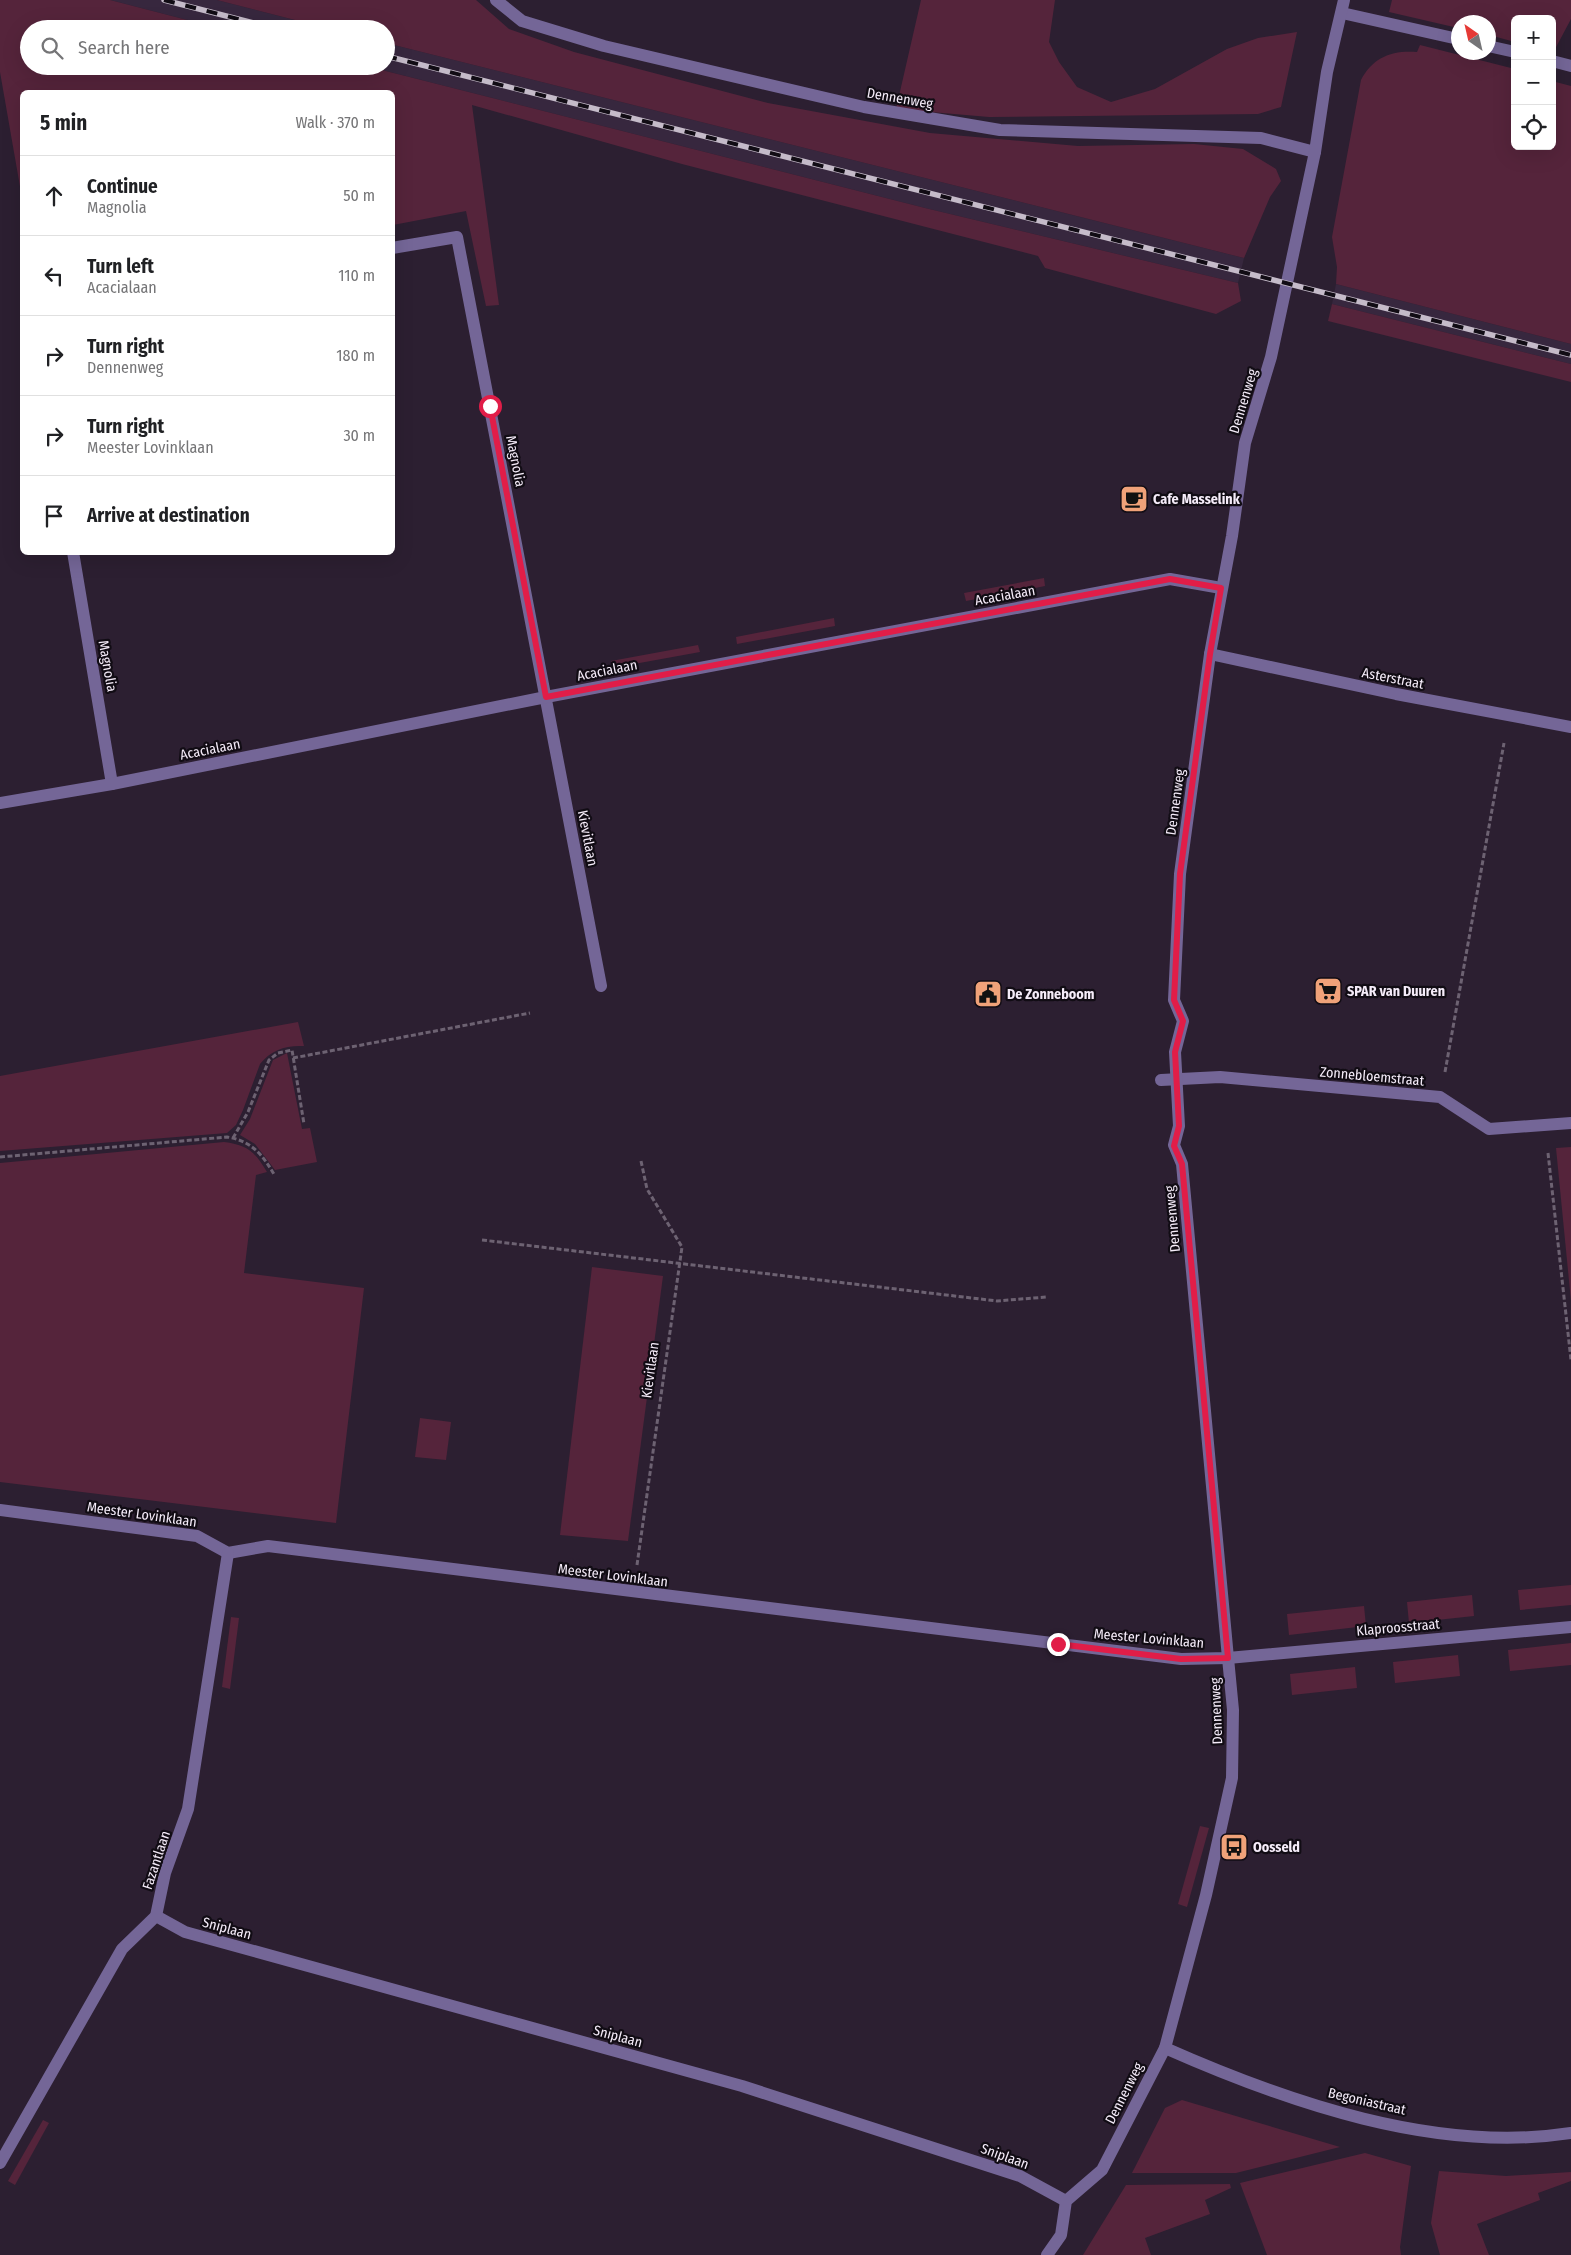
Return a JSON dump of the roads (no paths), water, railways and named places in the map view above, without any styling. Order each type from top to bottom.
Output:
[{"type":"street","name":"Dennenweg","points":[[496,0],[522,20],[604,46],[864,107],[1000,130],[1261,138],[1315,152]]},
{"type":"street","name":"Dennenweg","points":[[1066,2201],[1102,2170],[1165,2048],[1206,1895],[1232,1778],[1233,1710],[1182,1164],[1174,1146],[1179,1126],[1175,1052],[1183,1021],[1174,1000],[1180,874],[1210,654],[1232,536],[1245,444],[1271,356],[1315,152],[1326,72],[1344,0]]},
{"type":"street","points":[[1342,13],[1451,37]]},
{"type":"street","points":[[1496,48],[1511,51]]},
{"type":"street","points":[[1556,62],[1571,66]]},
{"type":"street","name":"Magnolia","points":[[395,247],[457,236],[546,697]]},
{"type":"street","name":"Magnolia","points":[[74,555],[112,784]]},
{"type":"street","name":"Acacialaan","points":[[0,803],[112,784],[546,697],[1170,579],[1221,588]]},
{"type":"street","name":"Asterstraat","points":[[1210,654],[1396,694],[1571,727]]},
{"type":"street","name":"Kievitlaan","points":[[546,697],[601,986]]},
{"type":"street","name":"Zonnebloemstraat","points":[[1161,1080],[1220,1077],[1440,1097],[1489,1129],[1571,1123]]},
{"type":"street","name":"Meester Lovinklaan","points":[[0,1510],[197,1536],[228,1553],[268,1546],[1181,1659],[1228,1658]]},
{"type":"street","name":"Fazantlaan","points":[[156,1916],[165,1873],[188,1809],[228,1553]]},
{"type":"street","name":"Klaproosstraat","points":[[1228,1658],[1571,1627]]},
{"type":"street","points":[[0,2163],[122,1949],[156,1916]]},
{"type":"street","name":"Sniplaan","points":[[156,1916],[185,1932],[742,2086],[1020,2176],[1066,2201]]},
{"type":"street","name":"Begoniastraat","points":[[1165,2048],[1206,2066],[1338,2112],[1431,2132],[1496,2138],[1571,2133]]},
{"type":"street","points":[[1047,2255],[1061,2234],[1066,2201]]},
{"type":"railway","points":[[164,0],[242,20]]},
{"type":"railway","points":[[395,58],[1571,355]]},
{"type":"place","name":"Cafe Masselink","points":[[1134,499]]},
{"type":"place","name":"SPAR van Duuren","points":[[1328,991]]},
{"type":"place","name":"De Zonneboom","points":[[988,994]]},
{"type":"place","name":"Oosseld","points":[[1234,1847]]}]
